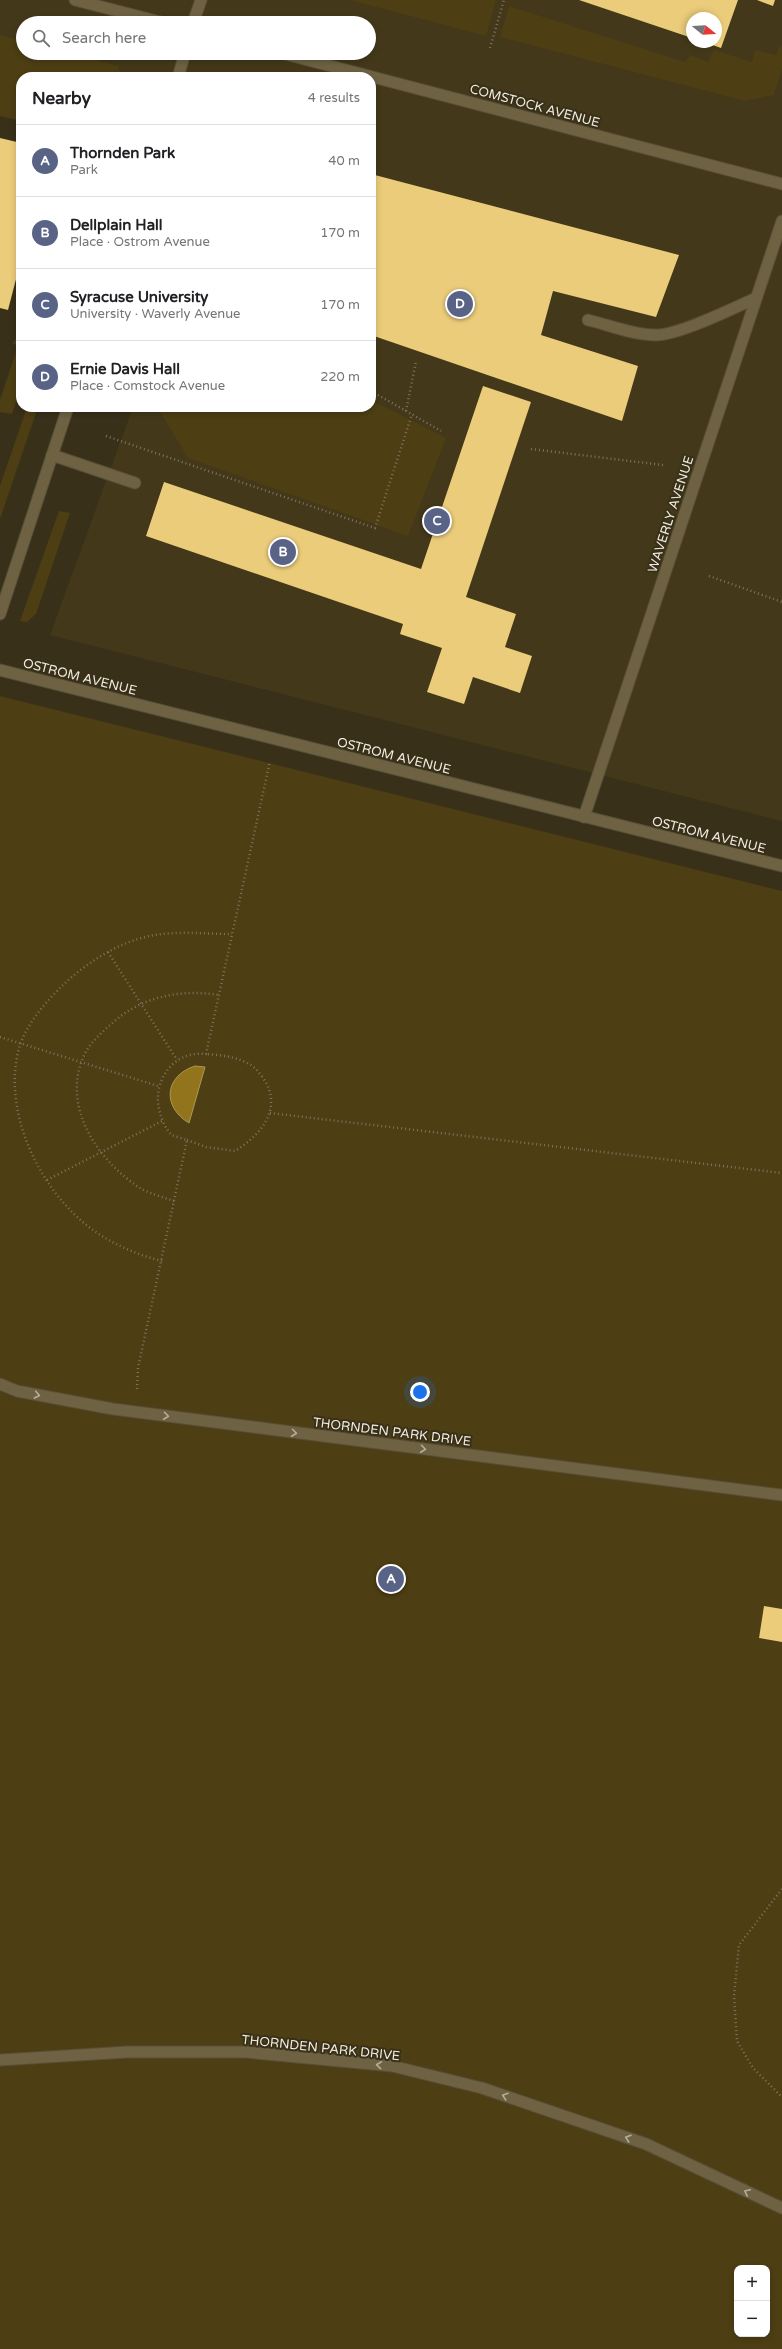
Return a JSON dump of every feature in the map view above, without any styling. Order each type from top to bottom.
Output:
[{"type":"street","points":[[75,0],[137,16]]},
{"type":"street","points":[[195,16],[201,0]]},
{"type":"street","points":[[179,72],[183,60]]},
{"type":"street","name":"COMSTOCK AVENUE","points":[[307,60],[353,72]]},
{"type":"street","name":"COMSTOCK AVENUE","points":[[376,78],[782,184]]},
{"type":"street","name":"WAVERLY AVENUE","points":[[584,817],[782,220]]},
{"type":"street","points":[[588,320],[646,335],[657,335],[710,318],[756,298]]},
{"type":"street","points":[[0,614],[66,412]]},
{"type":"street","points":[[52,455],[135,483]]},
{"type":"street","name":"OSTROM AVENUE","points":[[0,670],[782,866]]},
{"type":"street","name":"THORNDEN PARK DRIVE","points":[[0,1384],[17,1391],[113,1409],[782,1495]]},
{"type":"street","name":"THORNDEN PARK DRIVE","points":[[0,2060],[127,2052],[245,2052],[392,2066],[482,2088],[646,2144],[782,2208]]},
{"type":"path","points":[[490,48],[504,0]]},
{"type":"path","points":[[406,411],[416,361]]},
{"type":"path","points":[[376,395],[441,431]]},
{"type":"path","points":[[106,436],[375,528],[412,414]]},
{"type":"path","points":[[531,449],[663,466]]},
{"type":"path","points":[[709,576],[782,602]]},
{"type":"path","points":[[206,1054],[275,739]]},
{"type":"path","points":[[162,1261],[121,1246],[93,1230],[70,1209],[47,1180],[24,1136],[15,1101],[14,1069],[20,1044],[45,1003],[75,974],[108,952],[145,937],[175,933],[232,934]]},
{"type":"path","points":[[108,952],[177,1060]]},
{"type":"path","points":[[174,1200],[141,1189],[112,1167],[100,1153],[87,1129],[80,1108],[76,1087],[81,1062],[98,1035],[140,1003],[165,996],[187,993],[219,995]]},
{"type":"path","points":[[0,1037],[158,1086]]},
{"type":"path","points":[[197,1053],[206,1054],[245,1062],[257,1069],[267,1083],[271,1095],[270,1113],[260,1131],[235,1151],[206,1147],[172,1134],[162,1121],[157,1103],[158,1086],[166,1070],[177,1060],[197,1053]]},
{"type":"path","points":[[270,1113],[782,1173]]},
{"type":"path","points":[[47,1180],[162,1121]]},
{"type":"path","points":[[137,1392],[138,1368],[187,1140]]},
{"type":"path","points":[[782,1889],[740,1945],[734,1996],[737,2041],[753,2068],[782,2097]]},
{"type":"shaded area","points":[[0,0],[782,0],[782,821],[50,635],[131,412],[376,412],[376,72],[16,72],[16,78],[0,78]]},
{"type":"shaded area","points":[[350,0],[496,0],[486,36]]},
{"type":"shaded area","points":[[509,6],[685,62],[690,55],[708,62],[714,50],[752,62],[755,50],[776,55],[780,45],[782,46],[782,69],[774,95],[745,101],[500,37]]},
{"type":"shaded area","points":[[0,35],[16,39],[16,60],[95,60],[118,66],[120,72],[16,72],[16,120],[0,116]]},
{"type":"shaded area","points":[[16,339],[16,345],[12,343]]},
{"type":"shaded area","points":[[16,352],[16,402],[12,414],[0,412],[0,400]]},
{"type":"shaded area","points":[[376,403],[446,438],[408,536],[188,458],[160,412],[376,412]]},
{"type":"shaded area","points":[[25,412],[36,412],[0,519],[0,486]]},
{"type":"shaded area","points":[[59,511],[70,513],[36,614],[27,622],[20,621]]},
{"type":"shaded area","points":[[0,696],[782,891],[782,2349],[0,2349]]},
{"type":"shaded area","points":[[195,1066],[205,1067],[189,1123],[174,1109],[170,1092],[172,1084],[177,1077]]},
{"type":"building","points":[[579,0],[738,0],[722,45],[722,12],[686,12],[686,36]]},
{"type":"building","points":[[757,0],[775,0],[773,6]]},
{"type":"building","points":[[0,138],[16,142],[16,279],[8,310],[0,308]]},
{"type":"building","points":[[376,175],[679,255],[656,317],[553,291],[541,335],[638,366],[622,421],[376,337]]},
{"type":"building","points":[[483,386],[531,402],[466,597],[516,614],[505,647],[532,656],[520,693],[473,677],[464,704],[427,692],[442,648],[400,634],[403,624],[146,536],[164,482],[421,569]]},
{"type":"building","points":[[764,1606],[782,1609],[782,1642],[759,1638]]},
{"type":"place","name":"Ernie Davis Hall","points":[[460,304]]},
{"type":"place","name":"Syracuse University","points":[[437,521]]},
{"type":"place","name":"Dellplain Hall","points":[[283,552]]},
{"type":"place","name":"Thornden Park","points":[[391,1579]]}]
